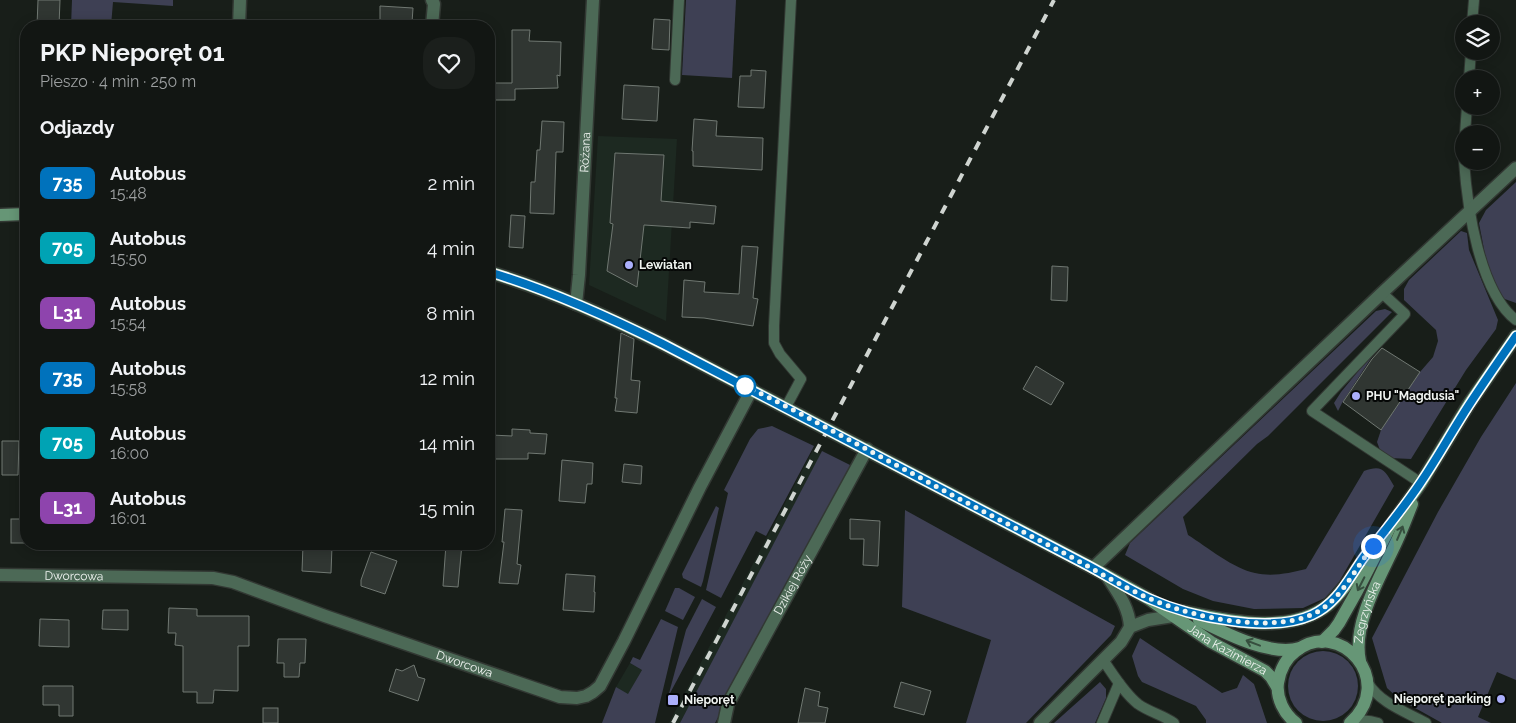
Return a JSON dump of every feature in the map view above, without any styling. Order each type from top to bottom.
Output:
[{"type":"main road","points":[[0,215],[20,214]]},
{"type":"main road","name":"Jana Kazimierza","points":[[495,274],[551,293],[655,340],[1094,568],[1177,614],[1205,623],[1258,646],[1278,650],[1293,650],[1322,642]]},
{"type":"main road","name":"Zegrzyńska","points":[[1322,642],[1339,623],[1391,525],[1421,483],[1469,404],[1516,336]]},
{"type":"main road","name":"Zegrzyńska","points":[[1360,662],[1358,644],[1367,610],[1421,483]]},
{"type":"main road","points":[[1177,614],[1251,623],[1273,623],[1311,615],[1328,606],[1364,557],[1391,525]]},
{"type":"main road","name":"Jana Kazimierza","points":[[1177,614],[1211,642],[1265,671],[1277,687]]},
{"type":"main road","points":[[1322,642],[1333,643],[1353,653],[1365,672],[1368,683],[1364,707],[1350,723]]},
{"type":"main road","points":[[1296,723],[1284,717],[1277,687],[1279,675],[1284,664],[1300,648]]},
{"type":"street","points":[[239,20],[240,0]]},
{"type":"street","points":[[432,0],[434,4],[433,20]]},
{"type":"street","name":"Różana","points":[[576,304],[593,0]]},
{"type":"street","points":[[1094,568],[1516,168]]},
{"type":"street","name":"Dworcowa","points":[[0,575],[213,578],[233,582],[560,697],[577,698],[586,696],[600,686],[700,487],[752,389]]},
{"type":"street","name":"Dzikiej Róży","points":[[724,723],[728,704],[859,467],[867,449]]},
{"type":"street","points":[[1040,723],[1121,642],[1130,627],[1126,605],[1107,576]]},
{"type":"street","points":[[1130,627],[1148,620],[1177,614]]},
{"type":"lane","points":[[675,80],[679,0]]},
{"type":"lane","points":[[786,407],[801,379],[780,354],[774,343],[791,0]]},
{"type":"lane","points":[[1473,15],[1474,0]]},
{"type":"lane","points":[[1465,170],[1469,212],[1483,268],[1501,305],[1516,320]]},
{"type":"lane","points":[[1382,293],[1405,314],[1312,411],[1421,483]]},
{"type":"lane","points":[[1103,660],[1119,683],[1138,704],[1174,723]]},
{"type":"lane","points":[[1102,723],[1119,683]]},
{"type":"lane","points":[[1368,683],[1381,697],[1426,723]]},
{"type":"lane","points":[[1350,723],[1359,720],[1371,720],[1378,723]]},
{"type":"shaded area","points":[[72,0],[173,0],[173,6],[113,2],[112,20],[71,20]]},
{"type":"shaded area","points":[[686,0],[736,0],[732,78],[682,75]]},
{"type":"shaded area","points":[[598,136],[677,139],[666,321],[589,285]]},
{"type":"shaded area","points":[[1516,182],[1516,303],[1502,298],[1487,265],[1479,223],[1486,210]]},
{"type":"shaded area","points":[[1461,231],[1467,233],[1469,250],[1498,320],[1496,329],[1466,370],[1411,459],[1390,458],[1380,450],[1377,442],[1381,430],[1420,372],[1433,357],[1438,341],[1436,330],[1404,300],[1404,289],[1409,280]]},
{"type":"shaded area","points":[[1385,309],[1392,312],[1268,436],[1257,444],[1183,517],[1188,535],[1221,557],[1247,571],[1268,575],[1306,569],[1364,471],[1375,468],[1383,470],[1394,486],[1339,582],[1325,598],[1303,608],[1254,609],[1213,601],[1183,589],[1125,555],[1130,543],[1376,311]]},
{"type":"shaded area","points":[[1379,346],[1342,403],[1338,411],[1334,403]]},
{"type":"shaded area","points":[[1516,383],[1516,680],[1497,672],[1478,717],[1491,723],[1442,723],[1399,699],[1387,688],[1372,638],[1438,512],[1481,437]]},
{"type":"shaded area","points":[[772,426],[814,446],[766,536],[756,531],[721,598],[706,590],[728,493],[724,490],[750,439],[758,429]]},
{"type":"shaded area","points":[[813,450],[821,454],[680,723],[669,723]]},
{"type":"shaded area","points":[[822,451],[850,465],[849,471],[715,723],[680,723]]},
{"type":"shaded area","points":[[716,506],[719,508],[701,587],[683,578],[682,574]]},
{"type":"shaded area","points":[[905,510],[1115,626],[1111,635],[1026,723],[966,723],[991,640],[902,607]]},
{"type":"shaded area","points":[[675,588],[679,588],[695,597],[683,620],[665,611]]},
{"type":"shaded area","points":[[702,599],[716,607],[668,697],[686,630]]},
{"type":"shaded area","points":[[661,619],[678,627],[655,723],[602,723],[616,687],[628,694],[642,670],[630,663],[633,657],[640,660]]},
{"type":"shaded area","points":[[1140,638],[1222,693],[1237,688],[1243,675],[1254,684],[1267,723],[1206,723],[1206,720],[1196,706],[1142,682],[1138,676],[1132,656]]},
{"type":"shaded area","points":[[1323,651],[1336,654],[1348,661],[1355,673],[1358,686],[1355,699],[1348,711],[1336,718],[1323,721],[1310,718],[1298,711],[1291,699],[1288,686],[1291,673],[1298,661],[1310,654]]},
{"type":"shaded area","points":[[630,663],[642,670],[628,695],[616,687]]},
{"type":"shaded area","points":[[1100,682],[1106,689],[1106,698],[1095,723],[1054,723]]},
{"type":"building","points":[[38,0],[60,0],[59,20],[37,20]]},
{"type":"building","points":[[380,6],[413,8],[412,20],[380,20]]},
{"type":"building","points":[[654,19],[670,20],[669,50],[652,49]]},
{"type":"building","points":[[512,30],[530,30],[529,41],[561,42],[560,76],[557,75],[558,88],[515,89],[515,100],[495,100],[495,83],[512,83]]},
{"type":"building","points":[[751,70],[766,71],[764,108],[738,107],[740,76],[751,76]]},
{"type":"building","points":[[624,85],[659,87],[657,121],[622,119]]},
{"type":"building","points":[[694,119],[717,121],[716,136],[763,138],[762,170],[693,166]]},
{"type":"building","points":[[542,121],[564,122],[563,152],[556,152],[554,214],[530,213],[531,182],[535,182],[537,150],[540,150]]},
{"type":"building","points":[[615,153],[664,155],[661,201],[716,206],[714,224],[690,222],[690,228],[644,225],[637,287],[607,271],[613,224],[610,223]]},
{"type":"building","points":[[511,215],[525,216],[523,248],[509,247]]},
{"type":"building","points":[[742,246],[758,247],[753,298],[758,299],[753,326],[704,318],[682,317],[684,280],[705,282],[704,292],[739,294]]},
{"type":"building","points":[[1052,266],[1068,267],[1067,301],[1051,300]]},
{"type":"building","points":[[621,333],[634,339],[631,380],[640,381],[637,413],[615,411]]},
{"type":"building","points":[[1382,348],[1420,372],[1381,430],[1343,402],[1372,359]]},
{"type":"building","points":[[1036,366],[1064,383],[1051,405],[1023,389]]},
{"type":"building","points":[[512,429],[530,430],[530,433],[547,434],[545,454],[528,453],[528,459],[495,459],[495,435],[512,436]]},
{"type":"building","points":[[2,441],[19,441],[18,475],[2,475]]},
{"type":"building","points":[[562,460],[593,463],[592,484],[587,484],[585,503],[559,501]]},
{"type":"building","points":[[624,464],[642,466],[641,484],[622,482]]},
{"type":"building","points":[[505,509],[522,510],[517,564],[521,565],[518,584],[499,583],[504,542],[502,542]]},
{"type":"building","points":[[11,519],[20,519],[20,543],[11,543]]},
{"type":"building","points":[[850,519],[880,521],[878,566],[863,565],[864,539],[850,539]]},
{"type":"building","points":[[303,550],[332,550],[331,573],[302,571]]},
{"type":"building","points":[[446,550],[461,550],[458,587],[443,586]]},
{"type":"building","points":[[371,552],[397,561],[385,594],[361,586],[361,580]]},
{"type":"building","points":[[566,574],[595,576],[594,612],[563,610]]},
{"type":"building","points":[[169,608],[197,609],[197,616],[249,616],[249,646],[238,646],[238,691],[214,690],[213,703],[197,703],[197,692],[183,692],[183,646],[175,645],[176,633],[168,633]]},
{"type":"building","points":[[103,610],[128,610],[128,630],[102,629]]},
{"type":"building","points":[[40,619],[69,620],[69,647],[39,646]]},
{"type":"building","points":[[278,639],[306,639],[305,663],[300,663],[299,677],[284,677],[284,663],[277,663]]},
{"type":"building","points":[[414,665],[418,677],[425,679],[418,701],[389,691],[396,669],[402,671]]},
{"type":"building","points":[[901,682],[931,691],[924,715],[894,707]]},
{"type":"building","points":[[43,686],[73,686],[73,716],[59,716],[59,705],[43,705]]},
{"type":"building","points":[[805,688],[820,692],[818,706],[828,708],[825,723],[798,723]]},
{"type":"building","points":[[263,708],[278,708],[278,723],[263,723]]},
{"type":"railway","points":[[673,723],[1054,0]]},
{"type":"bus line","name":"735","points":[[495,274],[551,293],[663,344],[867,449],[1149,599],[1182,611],[1251,623],[1273,623],[1294,620],[1311,615],[1328,606],[1421,483],[1469,404],[1516,336]]},
{"type":"place","name":"Lewiatan","points":[[629,265]]},
{"type":"place","name":"PHU \"Magdusia\"","points":[[1356,396]]},
{"type":"place","name":"Nieporęt parking","points":[[1501,699]]},
{"type":"place","name":"Nieporęt","points":[[673,700]]},
{"type":"route","points":[[745,386],[1149,599],[1182,611],[1251,623],[1273,623],[1311,615],[1328,606],[1373,546]]}]
